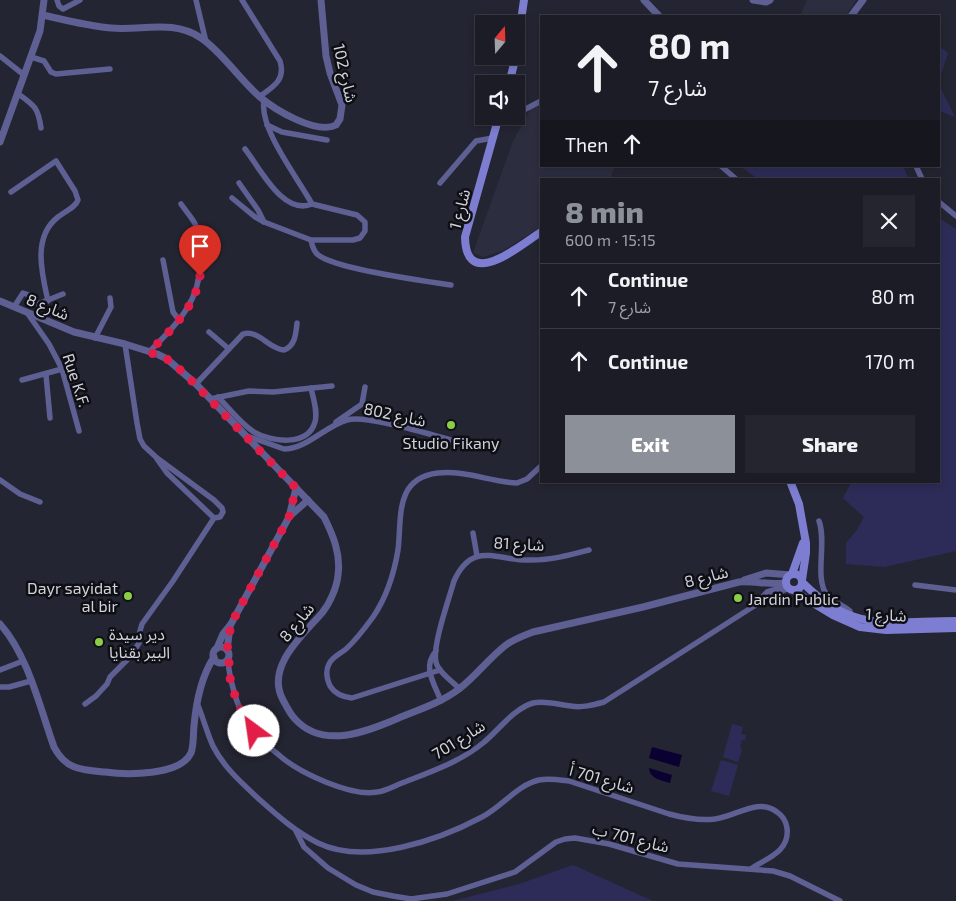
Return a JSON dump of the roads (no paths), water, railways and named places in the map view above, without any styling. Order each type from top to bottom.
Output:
[{"type":"main road","points":[[522,15],[524,0]]},
{"type":"main road","name":"شارع 1","points":[[497,125],[465,236],[465,249],[474,261],[482,264],[494,262],[540,233]]},
{"type":"main road","points":[[791,483],[799,504],[805,539],[806,553],[800,588],[789,587],[787,578],[791,575],[805,539]]},
{"type":"main road","points":[[791,575],[797,575],[802,582]]},
{"type":"main road","name":"شارع 1","points":[[802,582],[827,604],[860,627],[876,630],[956,628]]},
{"type":"main road","name":"شارع 1","points":[[789,587],[800,596],[849,620],[879,622],[956,621]]},
{"type":"street","points":[[0,142],[40,31],[44,0]]},
{"type":"street","points":[[57,0],[59,6],[64,9],[80,0]]},
{"type":"street","points":[[196,0],[206,42]]},
{"type":"street","points":[[242,0],[282,67],[282,75],[279,82],[262,99],[267,124],[312,204]]},
{"type":"street","name":"شارع 102","points":[[43,15],[112,28],[169,27],[194,34],[206,42],[262,99],[292,117],[315,127],[331,128],[338,122],[342,105],[326,56],[321,0]]},
{"type":"street","points":[[644,0],[658,15]]},
{"type":"street","points":[[753,0],[766,2],[770,0]]},
{"type":"street","points":[[853,14],[863,0]]},
{"type":"street","points":[[0,56],[24,75]]},
{"type":"street","points":[[31,57],[44,61],[51,72],[56,74],[110,69]]},
{"type":"street","points":[[17,93],[36,108],[39,113],[40,128]]},
{"type":"street","points":[[525,109],[540,102]]},
{"type":"street","points":[[267,124],[282,132],[328,140]]},
{"type":"street","points":[[440,183],[476,141],[493,138]]},
{"type":"street","points":[[232,198],[264,222],[311,240],[353,240],[360,238],[366,231],[365,222],[360,217],[312,204],[302,206],[281,197],[245,149]]},
{"type":"street","points":[[11,192],[56,161],[78,200],[76,205],[56,218],[49,226],[43,240],[40,258],[48,301]]},
{"type":"street","points":[[722,167],[735,178]]},
{"type":"street","points":[[239,183],[264,222]]},
{"type":"street","points":[[940,203],[956,216]]},
{"type":"street","points":[[149,352],[189,307],[198,285],[200,236],[181,204]]},
{"type":"street","points":[[311,240],[314,250],[327,260],[379,273],[451,285]]},
{"type":"street","points":[[163,260],[173,312],[179,320]]},
{"type":"street","points":[[14,307],[23,293],[29,295],[38,304],[63,294]]},
{"type":"street","points":[[95,338],[111,307],[110,298]]},
{"type":"street","name":"شارع 8","points":[[0,301],[74,332],[125,344],[167,359],[196,384],[243,435],[324,517],[332,532],[338,561],[338,576],[332,595],[323,612],[292,646],[281,671],[279,684],[281,696],[296,720],[306,728],[318,733],[344,736],[441,701],[460,689],[505,646],[517,638],[533,632],[643,607],[739,582],[752,576],[766,573],[791,575]]},
{"type":"street","name":"Rue K.F.","points":[[28,314],[49,344],[62,369],[79,431]]},
{"type":"street","points":[[196,384],[240,336],[246,333],[256,335],[280,350],[288,349],[294,341],[297,323]]},
{"type":"street","points":[[209,332],[229,349]]},
{"type":"street","points":[[85,704],[96,696],[107,684],[110,677],[137,648],[142,624],[214,518],[220,517],[223,514],[220,505],[200,488],[148,451],[140,439],[125,344]]},
{"type":"street","points":[[22,380],[46,375],[62,369]]},
{"type":"street","points":[[46,375],[50,418]]},
{"type":"street","points":[[210,399],[249,391],[273,392],[332,386]]},
{"type":"street","points":[[333,426],[343,416],[362,404],[365,387]]},
{"type":"street","points":[[218,397],[253,431],[278,441],[290,441],[305,435],[316,421],[311,388]]},
{"type":"street","name":"شارع 802","points":[[243,435],[284,449],[290,449],[347,420],[364,420],[460,442]]},
{"type":"street","points":[[157,458],[167,474],[214,518]]},
{"type":"street","points":[[460,689],[440,670],[352,698],[345,697],[333,691],[327,677],[327,666],[330,661],[356,638],[371,620],[385,597],[398,551],[401,511],[405,494],[416,480],[433,474],[453,472],[517,483],[524,481],[540,467]]},
{"type":"street","points":[[0,480],[20,494],[40,502]]},
{"type":"street","points":[[221,661],[215,651],[289,517],[296,488]]},
{"type":"street","points":[[289,517],[308,500]]},
{"type":"street","points":[[819,521],[823,542],[820,572],[824,588],[830,597],[850,611],[849,620]]},
{"type":"street","name":"شارع 81","points":[[473,533],[477,556]]},
{"type":"street","name":"شارع 81","points":[[440,670],[436,663],[436,650],[454,581],[466,562],[477,556],[534,560],[559,558],[589,550]]},
{"type":"street","name":"شارع 8","points":[[739,582],[753,581],[789,587]]},
{"type":"street","points":[[915,585],[956,590]]},
{"type":"street","name":"شارع 701","points":[[221,661],[229,673],[245,721],[262,741],[284,760],[313,778],[355,791],[376,792],[432,772],[457,760],[482,744],[522,708],[535,703],[587,706],[604,702],[754,606],[767,592],[789,587]]},
{"type":"street","points":[[0,624],[12,639],[23,661],[54,747],[60,758],[74,768],[114,773],[147,773],[170,768],[190,756],[197,703],[207,670],[229,653],[227,650],[231,624]]},
{"type":"street","points":[[218,648],[227,650]]},
{"type":"street","name":"شارع 81","points":[[429,673],[430,660],[436,650]]},
{"type":"street","points":[[1,668],[23,661]]},
{"type":"street","points":[[429,673],[441,701]]},
{"type":"street","points":[[0,687],[31,682]]},
{"type":"street","points":[[197,703],[213,746],[224,764],[240,782],[296,832]]},
{"type":"street","name":"شارع 701 أ","points":[[296,832],[330,848],[354,852],[396,849],[457,829],[483,817],[531,782],[554,779],[570,780],[685,818],[715,819],[757,806],[774,809],[785,820],[788,834],[786,842],[778,853],[752,868]]},
{"type":"street","name":"شارع 701 ب","points":[[296,832],[304,847],[328,868],[356,885],[373,892],[411,899],[448,894],[515,872],[550,846],[565,839],[592,840],[678,864],[773,871],[790,876],[840,901]]},
{"type":"street","points":[[312,854],[318,843]]},
{"type":"place","name":"Studio Fikany","points":[[451,425]]},
{"type":"place","name":"Dayr sayidat al bir","points":[[128,596]]},
{"type":"place","name":"Jardin Public","points":[[738,598]]},
{"type":"place","name":"دير سيدة البير بقنايا","points":[[99,642]]}]
